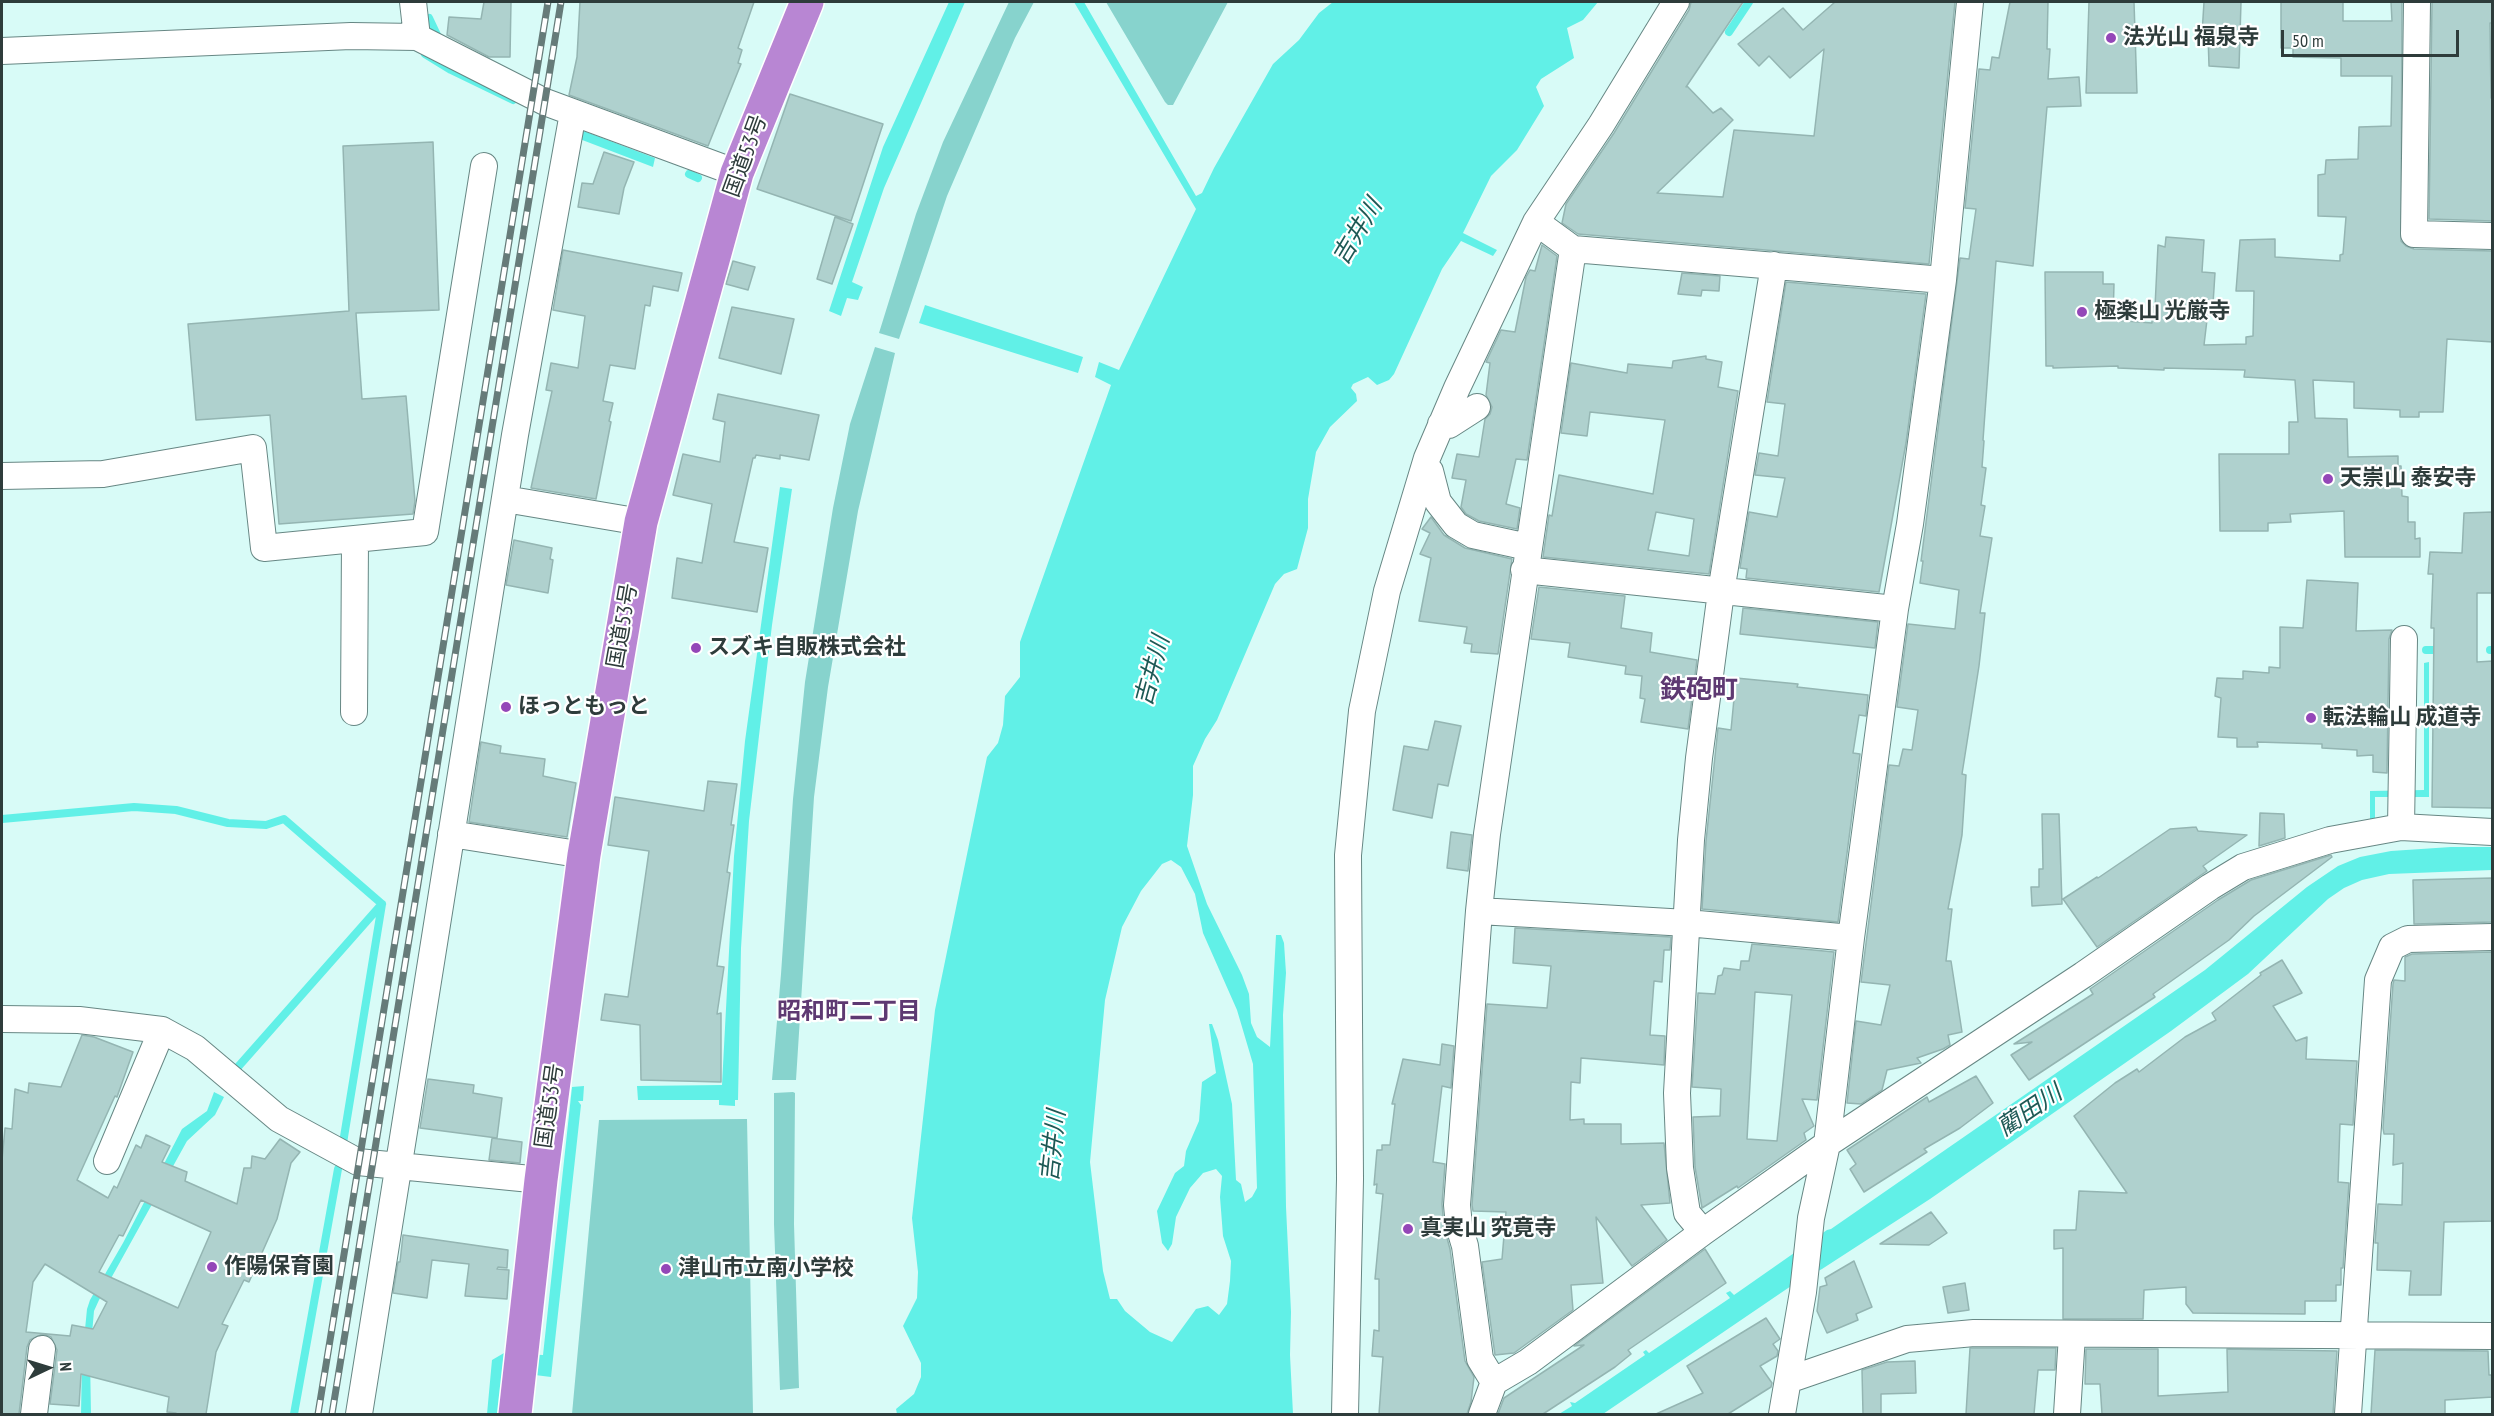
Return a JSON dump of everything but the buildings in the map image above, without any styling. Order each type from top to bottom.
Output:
[{"type":"highway","name":"国道53号","points":[[514,1414],[541,1180],[584,855],[641,522],[737,173],[807,2]]},
{"type":"street","points":[[413,2],[417,37]]},
{"type":"street","points":[[1345,1414],[1350,1179],[1348,855],[1362,711],[1387,591],[1425,465],[1441,424],[1536,222],[1601,125],[1676,2]]},
{"type":"street","points":[[1782,1414],[1803,1292],[1811,1218],[1827,1144],[1851,938],[1895,609],[1910,524],[1943,280],[1970,2]]},
{"type":"street","points":[[2417,2],[2414,234],[2493,236]]},
{"type":"street","points":[[2,51],[351,36],[417,37],[533,97],[737,173]]},
{"type":"street","points":[[359,1414],[505,499],[573,113]]},
{"type":"street","points":[[2,476],[103,474],[253,448],[264,548],[425,532],[484,166]]},
{"type":"street","points":[[1536,222],[1573,249],[1943,280]]},
{"type":"street","points":[[1494,1382],[1480,1359],[1465,1246],[1458,1226],[1457,1205],[1487,834],[1573,249]]},
{"type":"street","points":[[1703,1232],[1687,1213],[1680,1168],[1677,1094],[1699,758],[1721,592],[1774,265]]},
{"type":"street","points":[[1441,424],[1449,425],[1477,407]]},
{"type":"street","points":[[1425,465],[1430,471],[1438,502],[1456,525],[1526,559],[1721,592],[1895,609]]},
{"type":"street","points":[[505,499],[641,522]]},
{"type":"street","points":[[354,712],[355,539]]},
{"type":"street","points":[[2401,827],[2404,639]]},
{"type":"street","points":[[1482,1414],[1494,1382],[1528,1362],[1703,1232],[1827,1144],[2243,867],[2330,840],[2401,827],[2493,831]]},
{"type":"street","points":[[451,834],[584,855]]},
{"type":"street","points":[[1479,912],[1687,923],[1851,938]]},
{"type":"street","points":[[2348,1414],[2378,980],[2392,947],[2408,939],[2493,937]]},
{"type":"street","points":[[2,1023],[79,1020],[162,1030],[195,1048],[279,1119],[358,1162],[541,1180]]},
{"type":"street","points":[[107,1161],[162,1030]]},
{"type":"street","points":[[1788,1380],[1907,1339],[1974,1333],[2493,1336]]},
{"type":"street","points":[[2067,1414],[2072,1335]]},
{"type":"street","points":[[34,1414],[42,1349]]},
{"type":"shaded area","points":[[1009,2],[1034,2],[1015,38],[947,196],[899,339],[879,333],[916,214],[943,142]]},
{"type":"shaded area","points":[[1106,2],[1228,2],[1173,105],[1165,102]]},
{"type":"shaded area","points":[[875,347],[895,353],[858,511],[828,687],[814,797],[796,1080],[772,1080],[793,799],[805,682],[833,508],[850,424]]},
{"type":"shaded area","points":[[774,1093],[795,1093],[794,1224],[799,1388],[780,1390],[774,1224]]},
{"type":"shaded area","name":"津山市立南小学校","points":[[747,1119],[753,1413],[572,1414],[599,1120]]},
{"type":"water","points":[[949,2],[965,2],[884,188],[852,282],[863,287],[858,300],[847,298],[841,316],[829,311],[883,147]]},
{"type":"water","name":"吉井川","points":[[1074,2],[1084,2],[1196,196],[1202,193],[1273,64],[1299,40],[1319,13],[1333,2],[1598,2],[1583,20],[1567,28],[1574,58],[1541,79],[1536,87],[1544,106],[1517,150],[1491,176],[1463,233],[1497,250],[1493,256],[1461,241],[1442,269],[1394,374],[1389,380],[1377,385],[1368,377],[1353,384],[1351,388],[1356,394],[1357,401],[1330,427],[1316,452],[1308,499],[1308,528],[1297,569],[1284,574],[1275,584],[1217,720],[1205,739],[1193,766],[1193,795],[1187,846],[1207,904],[1249,994],[1251,1023],[1257,1037],[1270,1047],[1276,935],[1281,935],[1284,943],[1286,1207],[1293,1414],[897,1414],[896,1409],[914,1394],[921,1377],[921,1363],[903,1326],[917,1298],[918,1272],[912,1218],[935,1010],[987,757],[998,743],[1003,725],[1005,696],[1020,677],[1020,642],[1111,385],[1095,377],[1099,362],[1119,370],[1196,209]],"holes":[[[1171,860],[1181,867],[1195,894],[1203,933],[1237,1010],[1253,1064],[1257,1188],[1252,1197],[1245,1202],[1241,1184],[1236,1180],[1232,1104],[1218,1040],[1212,1024],[1209,1024],[1216,1073],[1202,1082],[1199,1121],[1186,1151],[1184,1166],[1175,1173],[1157,1211],[1162,1243],[1168,1251],[1172,1244],[1176,1217],[1190,1188],[1203,1173],[1216,1169],[1222,1176],[1220,1197],[1223,1236],[1231,1261],[1230,1281],[1227,1304],[1219,1315],[1208,1306],[1196,1309],[1172,1342],[1150,1332],[1125,1311],[1117,1299],[1110,1299],[1103,1271],[1090,1162],[1105,1000],[1122,927],[1141,891],[1162,864]]]},
{"type":"water","points":[[581,130],[655,158],[653,167],[577,138]]},
{"type":"water","points":[[925,305],[1083,357],[1078,373],[919,323]]},
{"type":"water","points":[[780,487],[792,489],[772,625],[749,821],[741,948],[738,1100],[735,1100],[735,1106],[719,1105],[719,1100],[638,1100],[637,1086],[722,1085],[734,856],[745,741]]},
{"type":"water","points":[[2429,662],[2429,797],[2375,797],[2375,819],[2370,820],[2370,791],[2424,790],[2424,663]]},
{"type":"water","name":"藺田川","points":[[2492,847],[2492,870],[2389,874],[2362,880],[2344,888],[2328,899],[2248,974],[2171,1031],[1930,1199],[1822,1269],[1794,1284],[1603,1414],[1559,1414],[1572,1406],[1570,1402],[1575,1403],[1645,1355],[1643,1352],[1646,1350],[1649,1353],[1730,1298],[1726,1293],[1730,1291],[1734,1295],[2205,970],[2307,887],[2338,866],[2360,857],[2391,851]]},
{"type":"water","points":[[584,1086],[583,1101],[578,1101],[581,1105],[551,1377],[503,1371],[499,1414],[487,1414],[492,1360],[504,1353],[543,1355],[572,1087]]},
{"type":"water","points":[[214,1092],[224,1097],[215,1115],[187,1141],[94,1311],[90,1357],[91,1414],[81,1414],[82,1360],[90,1300],[123,1243],[182,1129],[207,1111]]},
{"type":"waterway","points":[[1729,32],[1749,2]]},
{"type":"waterway","points":[[429,18],[437,35]]},
{"type":"waterway","points":[[425,54],[451,70],[513,100]]},
{"type":"waterway","points":[[689,174],[698,178]]},
{"type":"waterway","points":[[2426,650],[2444,650]]},
{"type":"waterway","points":[[2,819],[134,807],[176,810],[228,823],[266,825],[284,819],[382,904]]},
{"type":"waterway","points":[[343,1143],[382,904]]},
{"type":"waterway","points":[[237,1068],[381,905]]},
{"type":"waterway","points":[[294,1414],[338,1169]]},
{"type":"railway","points":[[318,1414],[548,2]]},
{"type":"railway","points":[[332,1414],[561,2]]},
{"type":"place","name":"法光山 福泉寺","points":[[2111,38]]},
{"type":"place","name":"極楽山 光厳寺","points":[[2082,312]]},
{"type":"place","name":"天崇山 泰安寺","points":[[2328,479]]},
{"type":"place","name":"スズキ自販株式会社","points":[[696,648]]},
{"type":"place","name":"ほっともっと","points":[[506,707]]},
{"type":"place","name":"転法輪山 成道寺","points":[[2311,718]]},
{"type":"place","name":"真実山 究竟寺","points":[[1408,1229]]},
{"type":"place","name":"作陽保育園","points":[[212,1267]]},
{"type":"place","name":"津山市立南小学校","points":[[666,1269]]},
{"type":"district","name":"鉄砲町","points":[[1699,691]]},
{"type":"district","name":"昭和町二丁目","points":[[849,1012]]}]
